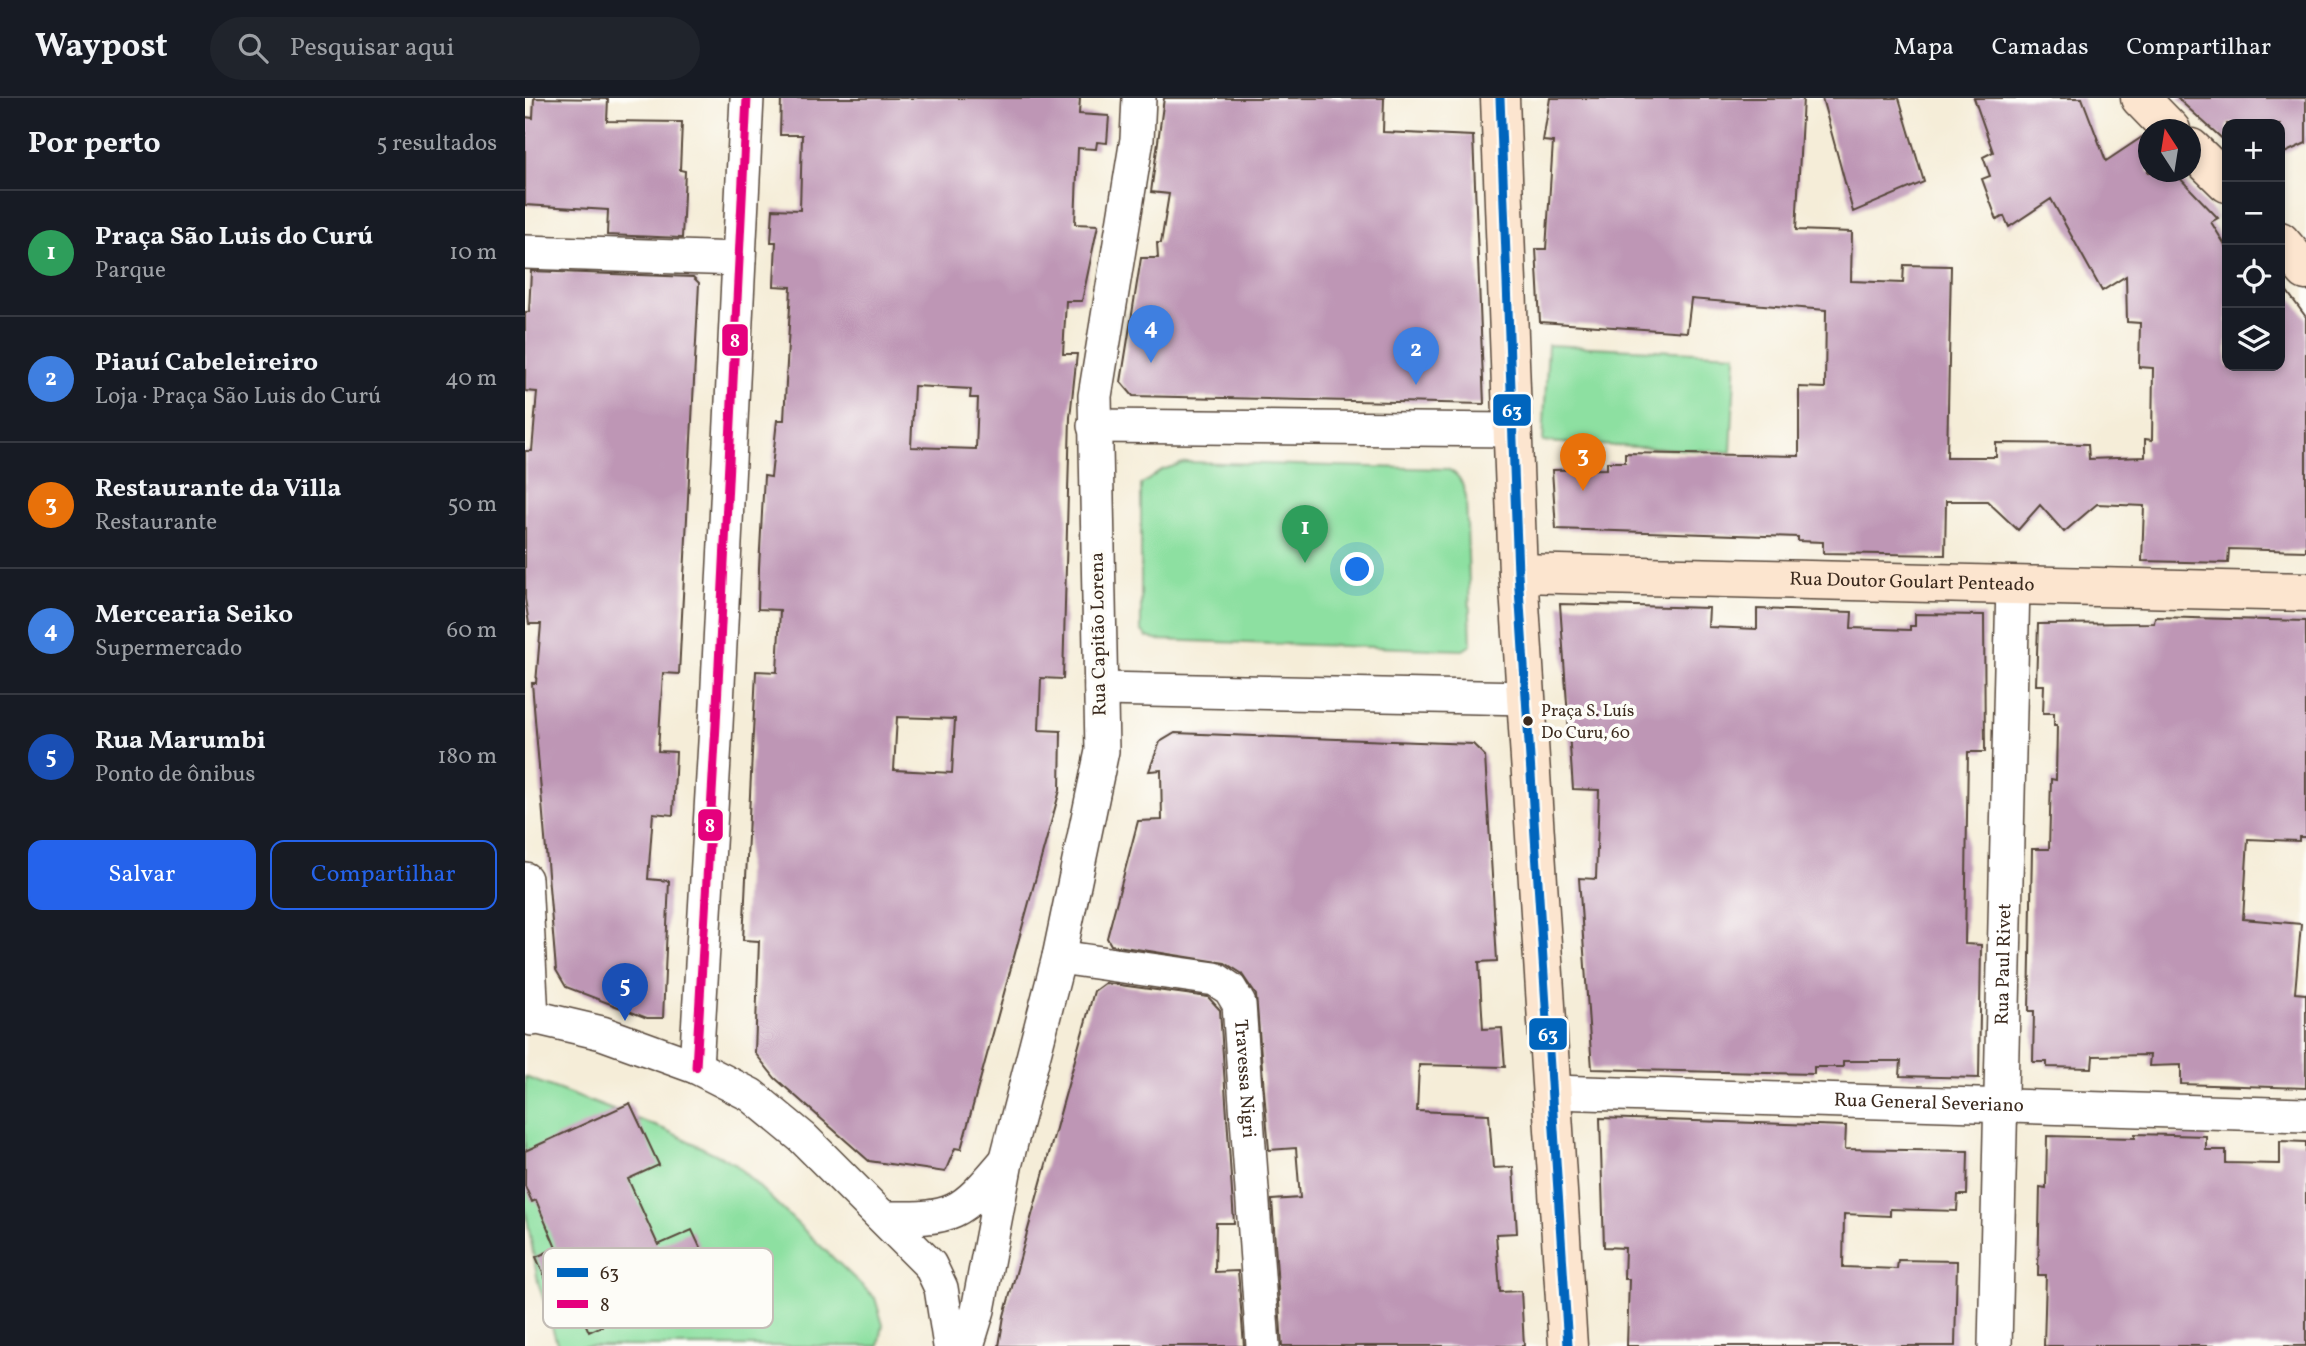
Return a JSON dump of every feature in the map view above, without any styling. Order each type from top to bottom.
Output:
[{"type":"street","points":[[696,1067],[747,98]]},
{"type":"street","name":"Rua Capitão Lorena","points":[[967,1346],[978,1310],[1006,1162],[1059,957],[1099,774],[1102,751],[1095,396],[1137,139],[1139,98]]},
{"type":"street","points":[[1500,98],[1518,573],[1568,1346]]},
{"type":"street","points":[[2140,98],[2160,119]]},
{"type":"street","points":[[2201,158],[2226,182]]},
{"type":"street","points":[[2283,245],[2306,271]]},
{"type":"street","points":[[525,252],[739,259]]},
{"type":"street","points":[[1094,426],[1512,430]]},
{"type":"street","name":"Rua Doutor Goulart Penteado","points":[[1518,573],[2306,592]]},
{"type":"street","name":"Rua Paul Rivet","points":[[1995,1346],[2013,584]]},
{"type":"street","points":[[1101,689],[1527,698]]},
{"type":"street","points":[[525,879],[527,1018],[602,1033],[696,1067],[751,1095],[803,1138],[930,1265],[941,1287],[950,1346]]},
{"type":"street","name":"Travessa Nigri","points":[[1059,957],[1215,979],[1230,989],[1239,1004],[1263,1346]]},
{"type":"street","name":"Rua General Severiano","points":[[1553,1092],[2306,1115]]},
{"type":"street","name":"Rua Capitão Lorena","points":[[885,1218],[930,1219],[953,1213],[971,1202],[1006,1162]]},
{"type":"green space","points":[[1548,345],[1736,354],[1731,452],[1543,442]]},
{"type":"green space","points":[[1186,462],[1451,471],[1460,479],[1466,496],[1471,645],[1463,650],[1156,640],[1147,637],[1141,630],[1141,485],[1162,470]]},
{"type":"green space","points":[[525,1077],[666,1130],[734,1163],[875,1298],[883,1325],[879,1346],[558,1346],[552,1328],[773,1328],[773,1248],[543,1248],[543,1298],[525,1206]]},
{"type":"building","points":[[534,98],[608,99],[607,121],[682,122],[680,170],[685,171],[682,238],[607,235],[608,210],[525,205],[525,117],[533,118]]},
{"type":"building","points":[[781,98],[1080,98],[1079,114],[1109,116],[1107,143],[1097,142],[1096,149],[1078,148],[1075,224],[1098,225],[1082,301],[1066,301],[1063,354],[1077,354],[1070,417],[1063,679],[1041,678],[1039,730],[1061,731],[1060,790],[961,1149],[955,1148],[945,1172],[869,1161],[775,1078],[755,1053],[759,941],[743,940],[756,671],[777,672],[780,610],[758,609],[759,568],[764,476],[771,477],[777,420],[784,420],[791,287],[774,286],[776,242],[771,242],[773,209],[800,210],[802,135],[780,135]],"holes":[[[914,386],[971,389],[970,398],[978,398],[976,449],[911,447]],[[897,717],[955,719],[952,773],[894,770]]]},
{"type":"building","points":[[1164,98],[1384,98],[1383,132],[1473,136],[1484,404],[1133,396],[1121,382],[1141,258],[1158,258],[1157,243],[1161,243],[1169,194],[1151,192]]},
{"type":"building","points":[[1550,98],[1803,98],[1796,230],[1852,232],[1851,281],[1903,283],[1904,265],[1951,266],[1947,457],[1996,457],[1996,443],[2088,444],[2089,459],[2145,457],[2145,439],[2152,440],[2153,368],[2139,367],[2140,323],[2127,322],[2126,276],[2102,291],[2051,199],[2009,227],[2004,216],[1997,220],[1982,179],[1990,176],[1983,157],[1993,152],[1974,98],[2082,98],[2106,161],[2138,140],[2138,182],[2184,182],[2218,218],[2211,222],[2222,240],[2222,371],[2285,371],[2285,289],[2306,317],[2306,551],[2229,549],[2228,563],[2142,561],[2144,506],[2097,504],[2064,532],[2040,505],[2018,530],[1987,501],[1946,501],[1945,555],[1823,553],[1823,542],[1798,541],[1798,537],[1556,529],[1552,470],[1607,469],[1607,462],[1625,462],[1625,453],[1799,456],[1799,387],[1825,388],[1826,310],[1691,299],[1687,332],[1540,322],[1536,249],[1546,249],[1553,142],[1543,141]]},
{"type":"building","points":[[1822,98],[1899,98],[1924,182],[1853,212]]},
{"type":"building","points":[[2177,98],[2306,98],[2306,143],[2285,153],[2285,119],[2222,119],[2222,138]]},
{"type":"building","points":[[531,271],[693,277],[699,283],[679,674],[663,673],[658,751],[676,752],[673,815],[653,813],[648,879],[669,881],[663,1018],[647,1018],[566,987],[556,970],[532,683],[536,683],[541,624],[529,624],[525,599],[525,451],[532,451],[537,392],[525,391],[525,312],[529,312]]},
{"type":"building","points":[[1560,604],[1709,608],[1708,627],[1757,629],[1757,609],[1852,612],[1851,628],[1910,630],[1910,626],[1915,626],[1915,614],[1984,615],[1985,752],[1968,752],[1965,944],[1981,945],[1979,1078],[1900,1076],[1901,1061],[1843,1061],[1843,1067],[1814,1067],[1814,1074],[1592,1069],[1579,878],[1596,879],[1599,790],[1573,789]]},
{"type":"building","points":[[2155,617],[2306,621],[2306,837],[2299,837],[2299,841],[2248,839],[2243,919],[2301,924],[2295,993],[2306,994],[2306,1088],[2181,1084],[2181,1065],[2149,1066],[2150,1055],[2093,1056],[2092,1068],[2047,1067],[2047,1062],[2033,1062],[2034,1011],[2029,1011],[2032,849],[2049,849],[2051,779],[2056,780],[2057,725],[2054,725],[2054,713],[2043,713],[2044,685],[2036,685],[2038,624],[2154,623]]},
{"type":"building","points":[[1175,733],[1473,744],[1485,756],[1497,961],[1479,962],[1483,1029],[1502,1028],[1505,1067],[1419,1065],[1417,1111],[1489,1114],[1493,1168],[1513,1167],[1517,1233],[1496,1234],[1500,1292],[1521,1291],[1524,1346],[1282,1346],[1272,1200],[1300,1198],[1296,1148],[1269,1150],[1256,995],[1241,973],[1225,963],[1111,945],[1107,938],[1138,821],[1162,820],[1161,770],[1149,771],[1160,742]]},
{"type":"building","points":[[1105,983],[1208,997],[1220,1010],[1234,1223],[1216,1223],[1215,1272],[1238,1271],[1244,1346],[999,1346],[1004,1316],[1094,991]]},
{"type":"building","points":[[630,1103],[659,1165],[628,1179],[658,1245],[692,1230],[700,1248],[556,1248],[536,1200],[532,1202],[525,1186],[525,1151]]},
{"type":"building","points":[[1600,1118],[1846,1126],[1845,1149],[1968,1151],[1967,1195],[1958,1195],[1957,1211],[1890,1209],[1890,1216],[1844,1214],[1843,1267],[1897,1269],[1898,1260],[1957,1261],[1955,1346],[1627,1346],[1629,1279],[1624,1279],[1625,1248],[1604,1247]]},
{"type":"building","points":[[2135,1134],[2206,1136],[2206,1150],[2226,1150],[2226,1163],[2280,1164],[2280,1141],[2306,1142],[2306,1346],[2044,1346],[2046,1275],[2038,1275],[2040,1187],[2046,1188],[2047,1136],[2135,1138]]},
{"type":"building","points":[[543,1254],[543,1273],[536,1257]]},
{"type":"transit line","name":"8","points":[[696,1067],[747,98]]},
{"type":"transit line","name":"63","points":[[1500,98],[1518,573],[1568,1346]]},
{"type":"place","name":"Mercearia Seiko","points":[[1151,363]]},
{"type":"place","name":"Piauí Cabeleireiro","points":[[1416,385]]},
{"type":"place","name":"Restaurante da Villa","points":[[1583,491]]},
{"type":"place","name":"Praça São Luis do Curú","points":[[1305,563]]},
{"type":"place","name":"Praça S. Luís Do Curu, 60","points":[[1528,721]]},
{"type":"place","name":"Rua Marumbi","points":[[625,1021]]}]
